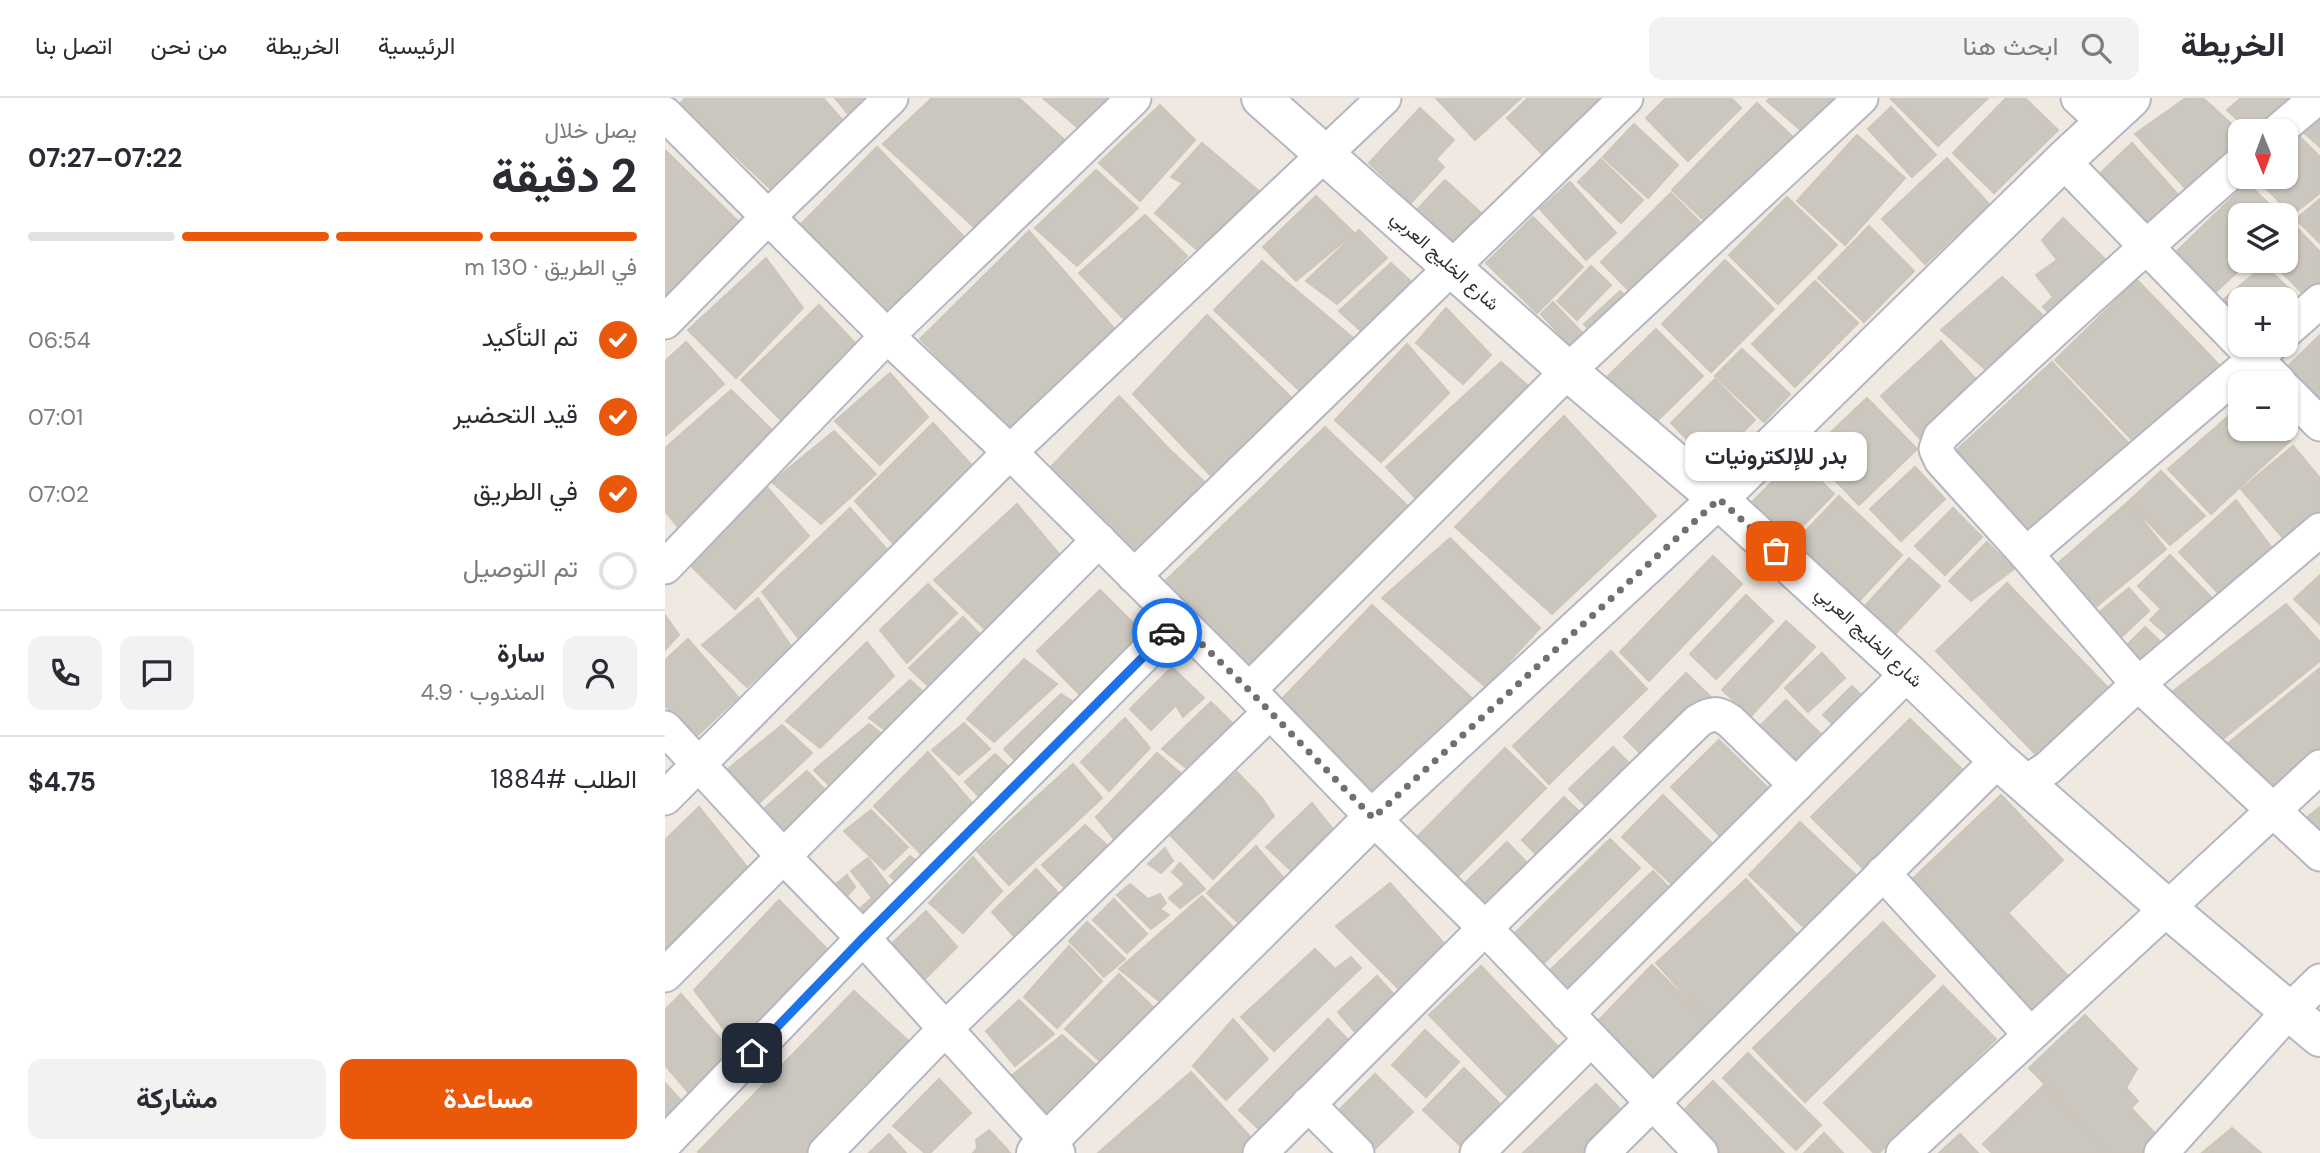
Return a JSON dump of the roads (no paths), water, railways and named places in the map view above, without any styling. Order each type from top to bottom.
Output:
[{"type":"street","points":[[665,322],[891,98]]},
{"type":"street","points":[[665,567],[887,336],[1134,98]]},
{"type":"street","name":"شارع الخليج العربي","points":[[1261,98],[1568,371],[1719,499],[2011,772],[2320,1037]]},
{"type":"street","points":[[665,798],[1010,452],[1384,98]]},
{"type":"street","points":[[1134,576],[1626,98]]},
{"type":"street","points":[[825,1153],[1259,701],[1568,371],[1861,98]]},
{"type":"street","points":[[2292,119],[2317,98]]},
{"type":"street","points":[[665,728],[863,938],[1047,1149],[1373,818],[1719,499],[2063,161],[2105,106]]},
{"type":"street","points":[[665,114],[887,336],[1099,540],[1485,928],[1701,1153]]},
{"type":"street","points":[[2063,161],[2145,246],[2228,325]]},
{"type":"street","points":[[2228,174],[2145,246],[1940,437],[1935,449],[1941,460],[2138,684],[2320,854]]},
{"type":"street","points":[[2298,320],[2320,301]]},
{"type":"street","points":[[2026,554],[2242,357]]},
{"type":"street","points":[[2259,357],[2270,371]]},
{"type":"street","points":[[2298,402],[2320,424]]},
{"type":"street","points":[[1602,1153],[1883,873],[2011,772],[2048,768],[2138,684],[2320,530]]},
{"type":"street","points":[[665,975],[1099,540]]},
{"type":"street","points":[[665,1143],[863,938],[1178,621]]},
{"type":"street","points":[[1567,1014],[1908,673]]},
{"type":"street","points":[[1260,1153],[1485,928],[1698,721],[1710,714],[1720,714],[1796,785]]},
{"type":"street","points":[[1903,1153],[2320,766]]},
{"type":"street","points":[[1883,873],[2030,1034]]},
{"type":"street","points":[[2161,1153],[2290,1010],[2320,981]]},
{"type":"street","points":[[1477,1153],[1591,1039]]},
{"type":"street","points":[[1308,1104],[1357,1153]]},
{"type":"place","name":"بدر للإلكترونيات","points":[[1776,551]]}]
